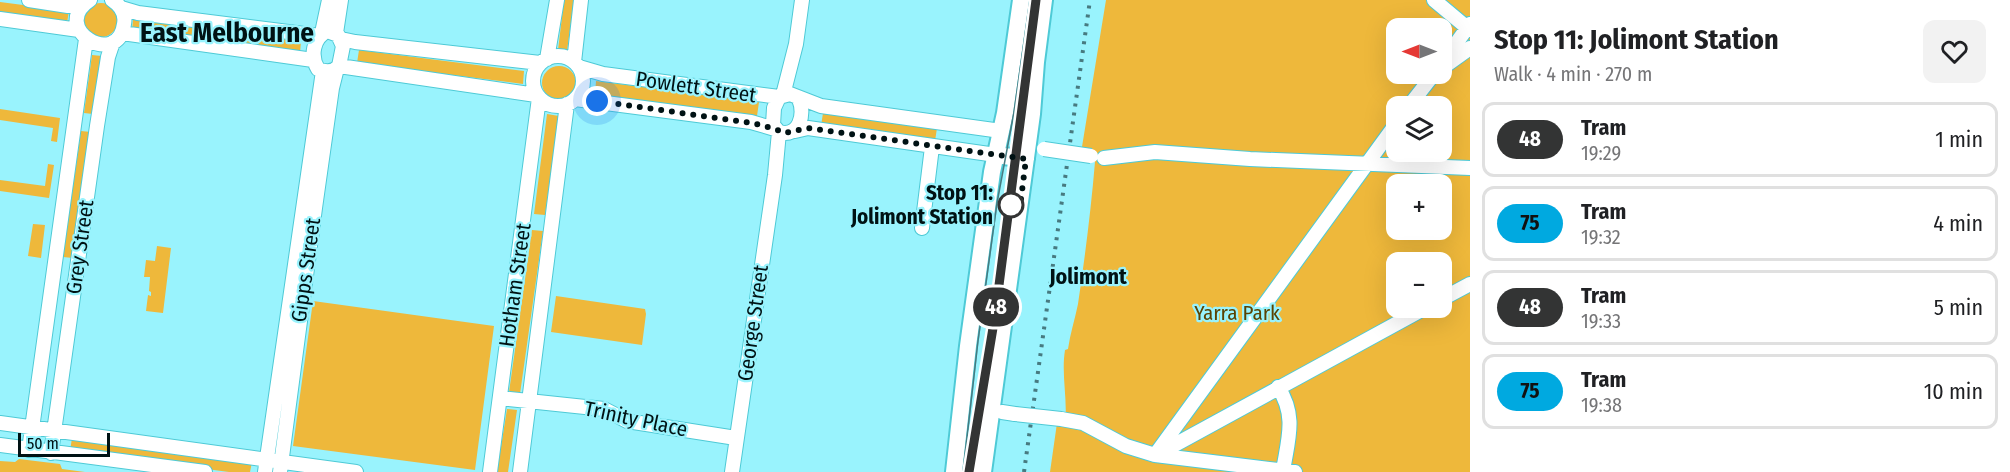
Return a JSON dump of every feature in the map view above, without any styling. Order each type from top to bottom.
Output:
[{"type":"main road","points":[[954,472],[968,346],[1021,2],[1044,4],[1034,148],[983,472]]},
{"type":"main road","name":"Powlett Street","points":[[1001,131],[1034,148]]},
{"type":"main road","name":"Powlett Street","points":[[996,155],[1034,148]]},
{"type":"street","points":[[29,0],[68,6],[88,2]]},
{"type":"street","points":[[329,0],[321,34],[314,46],[313,60],[318,69],[323,71],[332,71],[338,67],[343,54],[339,36],[341,0]]},
{"type":"street","points":[[538,97],[533,78],[543,61],[557,0]]},
{"type":"street","points":[[576,65],[581,0]]},
{"type":"street","points":[[789,96],[801,106],[801,116],[799,125],[784,131],[773,112],[789,96],[802,0]]},
{"type":"street","points":[[1434,0],[1469,27],[1452,50]]},
{"type":"street","name":"Grey Street","points":[[29,450],[83,35],[78,16],[88,2]]},
{"type":"street","points":[[117,3],[138,13],[321,34],[327,31],[356,42],[543,61],[561,56],[576,65],[582,75],[582,84],[580,92],[571,102],[552,106],[538,97],[338,67]]},
{"type":"street","name":"Grey Street","points":[[51,453],[108,57],[125,21],[117,3]]},
{"type":"street","points":[[0,20],[83,35],[99,45],[117,37],[313,60]]},
{"type":"street","points":[[1452,61],[1470,48]]},
{"type":"street","name":"Powlett Street","points":[[576,65],[603,74],[789,96],[821,106],[1001,131]]},
{"type":"street","name":"Gipps Street","points":[[316,155],[338,67]]},
{"type":"street","name":"Gipps Street","points":[[273,467],[316,155],[323,71]]},
{"type":"street","points":[[1417,96],[1426,84]]},
{"type":"street","name":"Hotham Street","points":[[490,472],[538,97]]},
{"type":"street","name":"Powlett Street","points":[[571,102],[752,123],[784,131],[808,128],[996,155]]},
{"type":"street","name":"Hotham Street","points":[[520,472],[571,102]]},
{"type":"street","points":[[922,228],[936,147],[945,122]]},
{"type":"street","name":"George Street","points":[[732,472],[775,175],[784,131]]},
{"type":"street","points":[[1155,455],[1386,138]]},
{"type":"street","points":[[1034,148],[1098,157],[1155,152],[1250,159],[1470,168]]},
{"type":"street","points":[[1452,293],[1470,284]]},
{"type":"street","points":[[1155,455],[1406,318]]},
{"type":"street","points":[[1009,413],[1083,423],[1126,446],[1155,455],[1289,471],[1290,413],[1287,401],[1278,387]]},
{"type":"street","name":"Trinity Place","points":[[500,398],[604,410],[627,421],[736,438]]},
{"type":"street","points":[[0,423],[273,467],[356,472]]},
{"type":"street","points":[[0,446],[205,472]]},
{"type":"green space","points":[[564,0],[574,0],[567,51],[558,50]]},
{"type":"green space","name":"Yarra Park","points":[[1106,0],[1470,0],[1470,472],[1050,472],[1057,423],[1065,424],[1065,350],[1068,349],[1078,304],[1095,162],[1080,159]]},
{"type":"green space","points":[[0,2],[69,11],[67,23],[0,14]]},
{"type":"green space","points":[[101,3],[113,8],[118,20],[113,32],[101,37],[89,32],[84,20],[89,8]]},
{"type":"green space","points":[[133,19],[301,41],[300,53],[132,32]]},
{"type":"green space","points":[[359,50],[524,71],[523,84],[357,63]]},
{"type":"green space","points":[[92,55],[102,56],[93,114],[84,113]]},
{"type":"green space","points":[[559,66],[571,71],[576,83],[571,95],[559,100],[547,95],[542,83],[547,71]]},
{"type":"green space","points":[[596,81],[759,102],[757,116],[595,95]]},
{"type":"green space","points":[[0,109],[60,118],[57,142],[51,141],[53,128],[0,120]]},
{"type":"green space","points":[[823,113],[937,128],[935,141],[821,126]]},
{"type":"green space","points":[[547,114],[559,116],[545,215],[534,214]]},
{"type":"green space","points":[[81,131],[91,132],[73,258],[63,257]]},
{"type":"green space","points":[[48,164],[54,165],[49,198],[0,191],[0,180],[45,186]]},
{"type":"green space","points":[[33,224],[45,225],[41,258],[28,256]]},
{"type":"green space","points":[[532,230],[543,231],[520,394],[509,392]]},
{"type":"green space","points":[[157,246],[171,248],[163,313],[146,311],[148,295],[151,296],[151,292],[149,291],[150,277],[144,277],[146,260],[155,261]]},
{"type":"green space","points":[[556,296],[645,309],[642,345],[551,332]]},
{"type":"green space","points":[[313,301],[494,326],[475,470],[293,446]]},
{"type":"green space","points":[[507,409],[517,410],[508,472],[497,472]]},
{"type":"green space","points":[[72,438],[252,462],[250,472],[229,472],[70,451]]},
{"type":"green space","points":[[19,459],[60,464],[62,469],[85,472],[0,472],[0,461],[15,462]]},
{"type":"tram line","points":[[963,472],[997,203],[1014,112],[1030,0]]},
{"type":"tram line","name":"48","points":[[969,472],[988,368],[1036,0]]},
{"type":"tram line","points":[[977,428],[1002,272],[1020,116]]},
{"type":"railway","points":[[1024,472],[1090,0]]},
{"type":"place","name":"Stop 11: Jolimont Station","points":[[1011,205]]},
{"type":"district","name":"East Melbourne","points":[[227,33]]},
{"type":"district","name":"Jolimont","points":[[1088,276]]},
{"type":"route","points":[[597,101],[752,123],[784,133],[808,128],[1026,159],[1021,199],[1011,205]]}]
